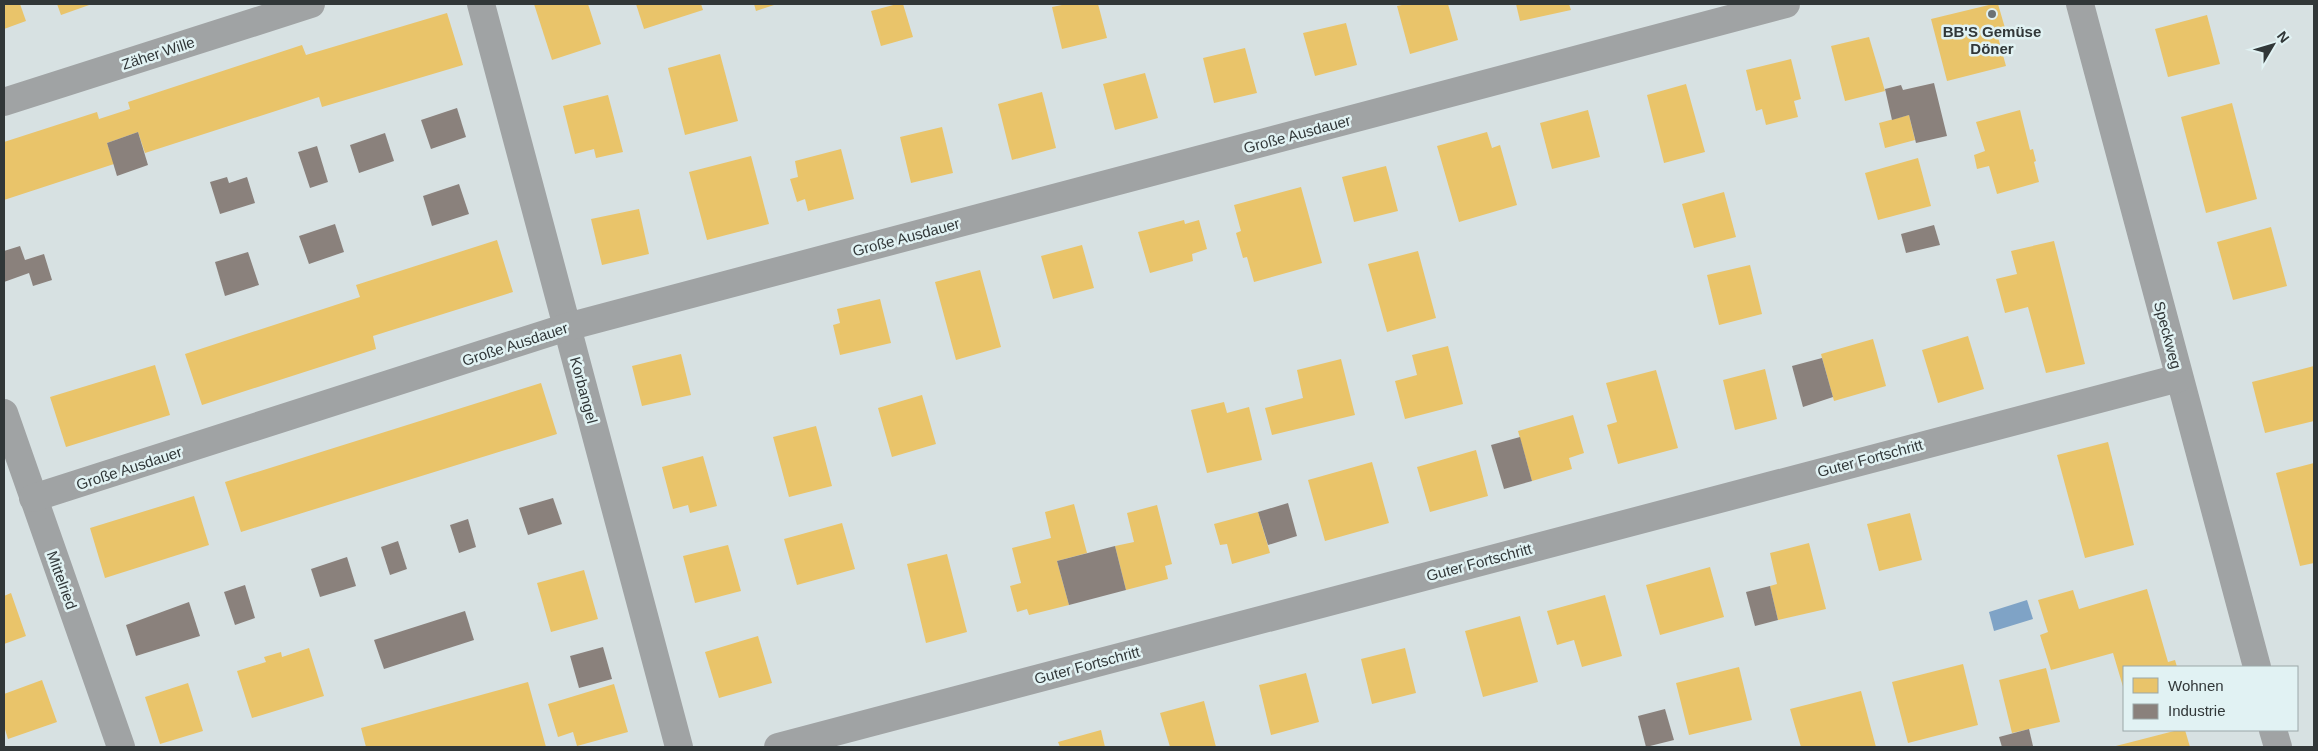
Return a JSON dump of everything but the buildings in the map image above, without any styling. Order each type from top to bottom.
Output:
[{"type":"street","name":"Zäher Wille","points":[[4,102],[311,4]]},
{"type":"street","name":"Korbangel","points":[[480,4],[679,747]]},
{"type":"street","name":"Große Ausdauer","points":[[33,498],[567,327],[1786,4]]},
{"type":"street","name":"Speckweg","points":[[2080,4],[2257,666]]},
{"type":"street","name":"Guter Fortschritt","points":[[778,747],[2179,378]]},
{"type":"street","name":"Mittelried","points":[[4,413],[121,747]]},
{"type":"street","points":[[2273,731],[2278,747]]},
{"type":"water","points":[[2027,600],[2033,619],[1994,631],[1989,612]]},
{"type":"place","name":"BB'S Gemüse Döner","points":[[1992,14]]}]
